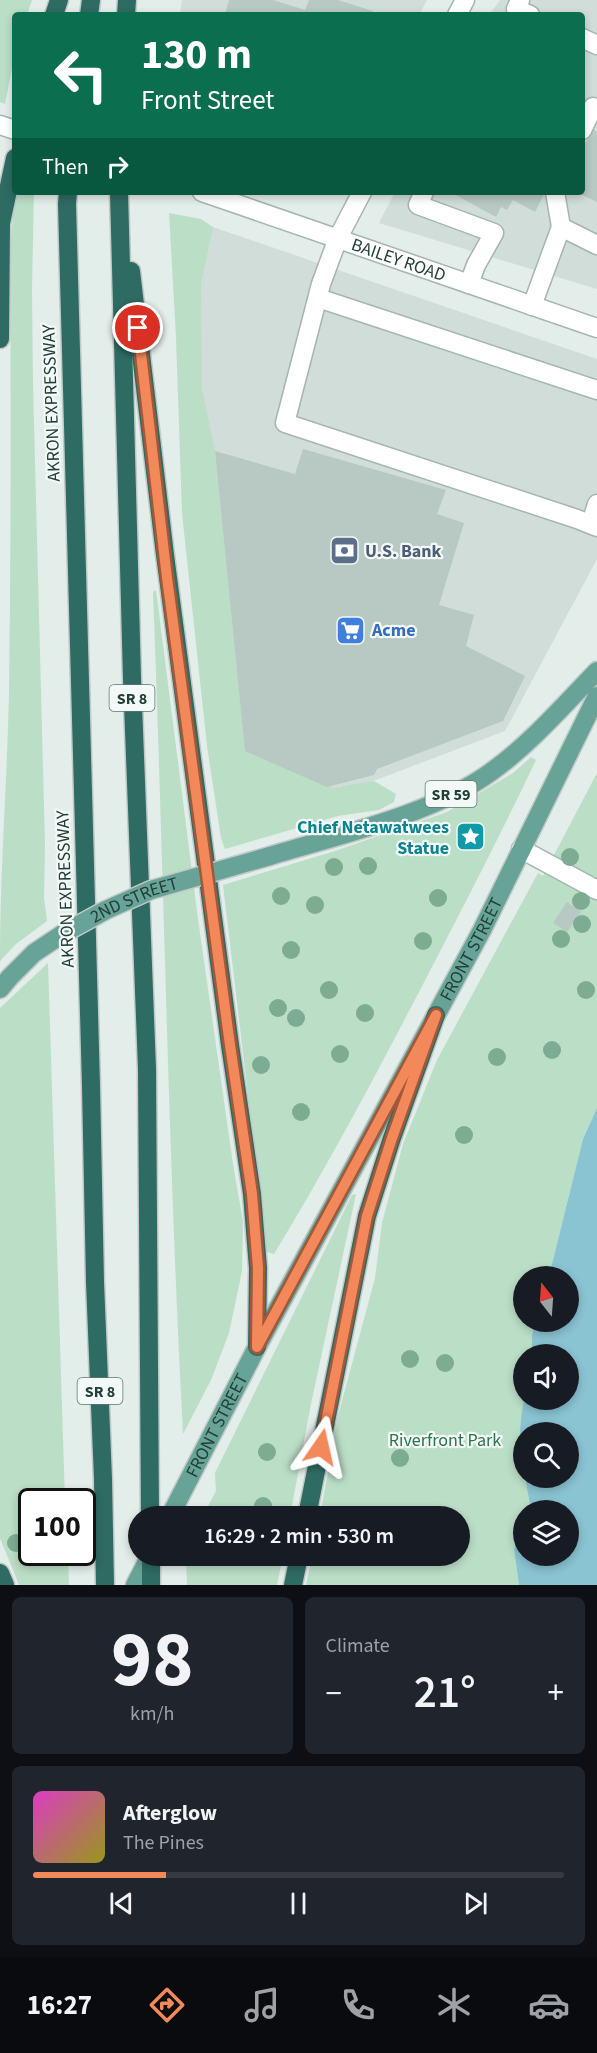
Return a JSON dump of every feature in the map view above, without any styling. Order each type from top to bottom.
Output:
[{"type":"highway","points":[[0,339],[2,223],[12,173]]},
{"type":"highway","name":"AKRON EXPRESSWAY","points":[[68,195],[94,1271],[104,1479],[105,1585]]},
{"type":"highway","points":[[120,195],[165,555],[252,1194],[258,1268],[257,1347]]},
{"type":"highway","name":"SR 8","points":[[120,195],[132,678],[147,1070],[150,1506]]},
{"type":"highway","points":[[309,1506],[367,1216],[436,1015]]},
{"type":"highway","points":[[151,1566],[151,1585]]},
{"type":"highway","points":[[293,1585],[297,1566]]},
{"type":"highway","points":[[0,1573],[5,1585]]},
{"type":"main road","name":"2ND STREET","points":[[5,983],[34,953],[64,933],[106,910],[151,891],[402,815],[447,797],[491,772],[532,737],[597,672]]},
{"type":"main road","name":"FRONT STREET","points":[[175,1506],[257,1347],[482,930],[521,849],[592,719],[597,696]]},
{"type":"main road","points":[[135,1585],[145,1566]]},
{"type":"street","points":[[520,0],[516,9],[523,12]]},
{"type":"street","points":[[585,124],[593,107],[597,109]]},
{"type":"street","points":[[360,195],[338,238],[318,298],[285,423],[594,525],[597,504]]},
{"type":"street","points":[[423,195],[418,205],[494,233],[469,284]]},
{"type":"street","points":[[532,306],[561,228],[556,195]]},
{"type":"street","name":"BAILEY ROAD","points":[[232,196],[338,238],[532,306],[596,325]]},
{"type":"street","points":[[561,228],[597,245]]},
{"type":"street","points":[[318,298],[597,390]]},
{"type":"street","points":[[521,849],[597,890]]},
{"type":"shaded area","points":[[182,0],[427,0],[421,12],[180,12]]},
{"type":"shaded area","points":[[500,0],[597,0],[597,289],[379,223],[393,195],[585,195],[585,12],[491,12]]},
{"type":"shaded area","points":[[213,227],[597,359],[597,559],[505,731],[326,799],[234,757],[191,271]]},
{"type":"green space","points":[[0,0],[32,0],[28,12],[12,12],[12,68],[5,104],[0,102]]},
{"type":"green space","points":[[15,195],[34,195],[33,385],[45,845],[44,898],[47,921],[16,944],[0,961],[9,694],[10,250]]},
{"type":"green space","points":[[169,213],[201,219],[213,227],[201,283],[202,389],[215,451],[245,750],[333,788],[374,781],[396,794],[394,802],[379,810],[338,816],[225,849],[221,838],[207,746],[182,513]]},
{"type":"green space","points":[[156,590],[198,919],[243,1222],[242,1271],[229,1333],[211,1380],[183,1434],[153,592]]},
{"type":"green space","points":[[531,757],[536,760],[508,818],[367,1091],[274,1254],[264,1251],[223,885],[335,851],[447,812],[513,773]]},
{"type":"green space","name":"Riverfront Park","points":[[597,773],[597,1108],[583,1139],[551,1266],[513,1266],[513,1332],[533,1332],[532,1344],[513,1344],[513,1410],[524,1410],[523,1422],[513,1422],[513,1488],[527,1488],[529,1500],[513,1500],[513,1566],[516,1566],[519,1585],[306,1585],[310,1566],[470,1566],[470,1506],[322,1506],[338,1416],[375,1278],[382,1223],[403,1144],[437,1060],[538,873],[543,876]]},
{"type":"green space","points":[[48,963],[65,1488],[18,1488],[18,1566],[68,1566],[69,1585],[19,1585],[0,1538],[0,1008]]},
{"type":"green space","points":[[356,1194],[311,1404],[292,1506],[208,1506],[216,1491],[215,1473],[352,1195]]},
{"type":"green space","points":[[186,1566],[281,1566],[277,1585],[187,1585]]},
{"type":"water","points":[[597,1108],[597,1585],[519,1585],[516,1566],[579,1566],[579,1500],[529,1500],[527,1488],[579,1488],[579,1422],[520,1422],[522,1410],[579,1410],[579,1344],[532,1344],[532,1335],[533,1332],[579,1332],[579,1266],[551,1266],[583,1139]]},
{"type":"building","points":[[229,0],[273,0],[305,10],[309,0],[338,0],[373,11],[373,12],[226,12]]},
{"type":"building","points":[[593,129],[597,132],[597,202],[582,195],[585,195],[585,144]]},
{"type":"building","points":[[456,195],[544,195],[535,212],[513,200],[507,210],[501,207],[496,217]]},
{"type":"building","name":"Acme","points":[[303,449],[446,490],[437,514],[464,523],[439,605],[474,615],[466,646],[525,676],[503,721],[377,769],[374,775],[327,787],[245,751],[215,451],[295,474]]},
{"type":"building","points":[[567,902],[581,912],[567,932],[553,923]]},
{"type":"place","name":"U.S. Bank","points":[[344,551]]},
{"type":"place","name":"Acme","points":[[351,630]]},
{"type":"place","name":"Chief Netawatwees Statue","points":[[470,837]]},
{"type":"route","points":[[138,328],[167,578],[252,1194],[258,1268],[257,1347],[436,1015],[367,1216],[321,1447]]}]
